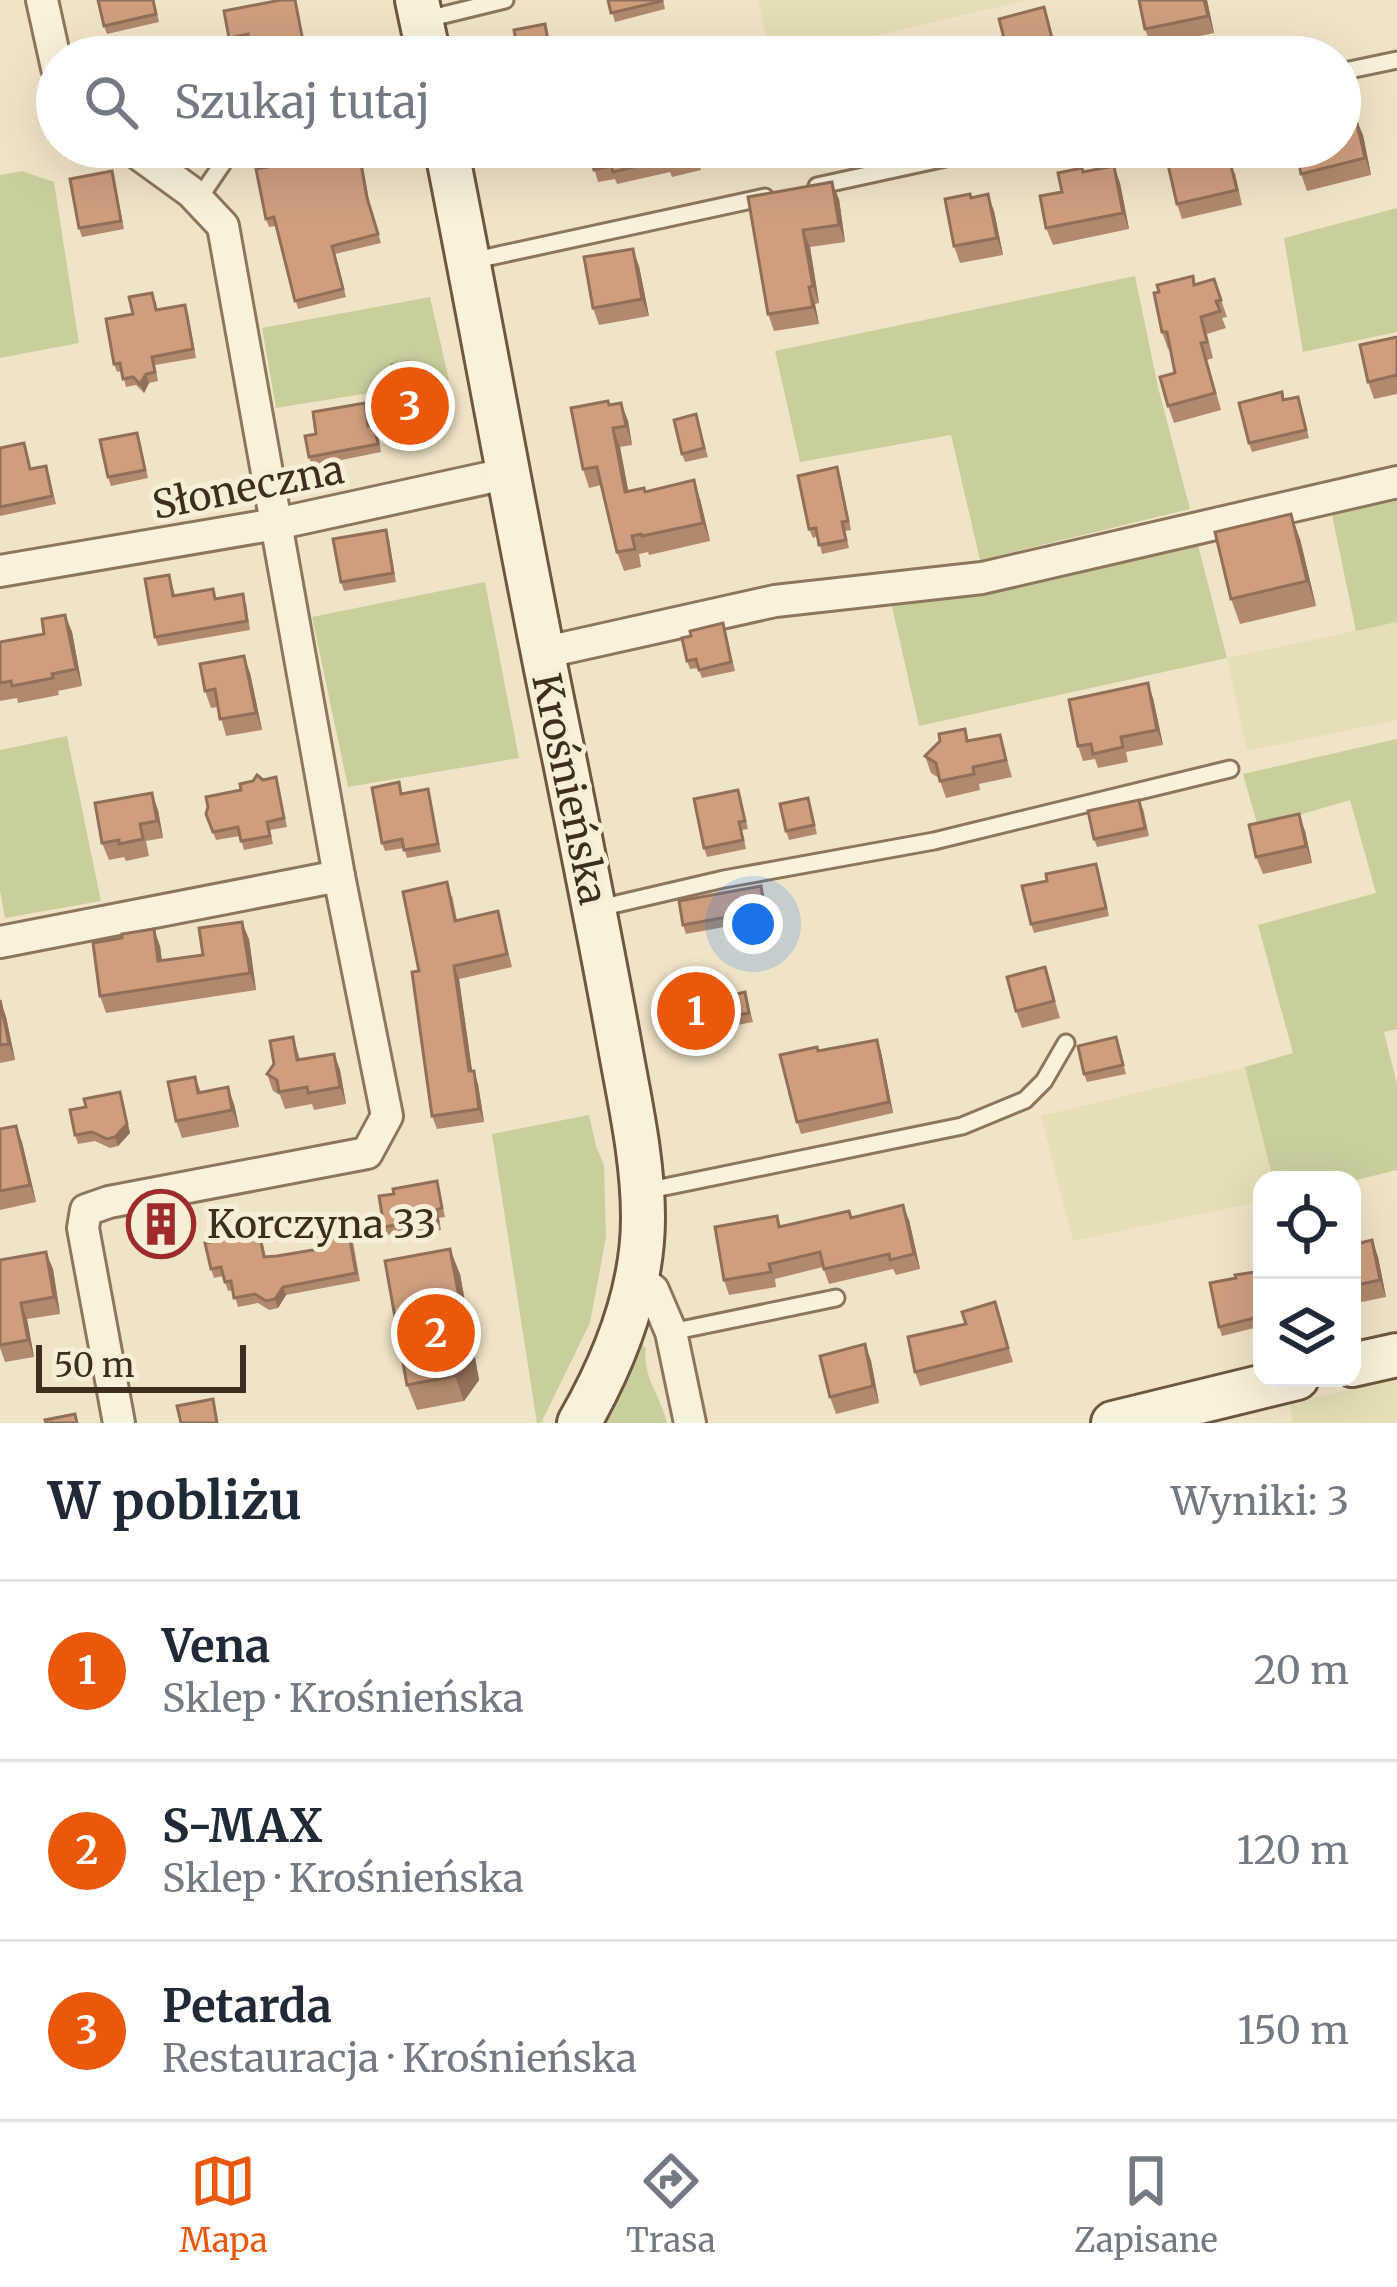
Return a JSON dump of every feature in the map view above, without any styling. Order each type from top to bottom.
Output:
[{"type":"main road","name":"Krośnieńska","points":[[450,168],[595,909],[641,1170],[644,1221],[637,1278],[611,1360],[579,1423]]},
{"type":"main road","points":[[1361,1363],[1397,1355]]},
{"type":"main road","points":[[1112,1423],[1260,1387]]},
{"type":"street","points":[[42,0],[50,36]]},
{"type":"street","points":[[118,1423],[83,1228],[86,1210],[367,1154],[387,1116],[339,876],[223,226],[156,168]]},
{"type":"street","name":"Słoneczna","points":[[0,571],[276,524],[510,473]]},
{"type":"street","points":[[542,653],[775,601],[982,578],[1397,482]]},
{"type":"street","points":[[0,942],[339,876]]},
{"type":"street","points":[[637,1278],[653,1290],[671,1332],[690,1423]]},
{"type":"lane","points":[[422,26],[506,0]]},
{"type":"lane","points":[[1361,68],[1397,60]]},
{"type":"lane","points":[[198,200],[220,168]]},
{"type":"lane","points":[[811,187],[899,168]]},
{"type":"lane","points":[[469,262],[788,192]]},
{"type":"lane","points":[[595,909],[724,879],[934,841],[1230,769]]},
{"type":"lane","points":[[642,1192],[962,1126],[1025,1100],[1044,1081],[1066,1043]]},
{"type":"lane","points":[[671,1332],[836,1298]]},
{"type":"shaded area","points":[[758,0],[1028,0],[875,36],[766,36]]},
{"type":"shaded area","points":[[1397,622],[1397,720],[1247,751],[1227,658]]},
{"type":"shaded area","points":[[1245,1067],[1271,1171],[1253,1171],[1253,1203],[1073,1241],[1041,1116]]},
{"type":"shaded area","points":[[1397,1379],[1397,1423],[1292,1423],[1290,1403]]},
{"type":"green space","points":[[22,171],[54,182],[79,343],[0,358],[0,175]]},
{"type":"green space","points":[[1397,208],[1397,332],[1303,352],[1284,238]]},
{"type":"green space","points":[[1135,276],[1190,509],[980,560],[951,435],[800,462],[775,351]]},
{"type":"green space","points":[[430,297],[449,380],[276,408],[262,328]]},
{"type":"green space","points":[[1397,492],[1397,622],[1356,631],[1330,505]]},
{"type":"green space","points":[[1196,537],[1227,658],[919,726],[890,598]]},
{"type":"green space","points":[[485,582],[519,758],[348,787],[312,617]]},
{"type":"green space","points":[[67,736],[101,901],[5,918],[0,891],[0,750]]},
{"type":"green space","points":[[1397,739],[1397,1029],[1384,1032],[1397,1084],[1397,1170],[1361,1179],[1361,1171],[1271,1171],[1245,1067],[1293,1053],[1258,925],[1376,893],[1350,800],[1258,827],[1243,774]]},
{"type":"green space","points":[[589,1115],[604,1165],[606,1237],[590,1323],[537,1423],[492,1134]]},
{"type":"green space","points":[[640,1343],[646,1348],[649,1377],[667,1423],[595,1423],[632,1348]]},
{"type":"building","points":[[98,0],[153,0],[156,14],[104,26]]},
{"type":"building","points":[[295,0],[302,36],[229,36],[224,11]]},
{"type":"building","points":[[608,0],[662,0],[662,1],[611,13]]},
{"type":"building","points":[[1139,0],[1204,0],[1208,16],[1145,29]]},
{"type":"building","points":[[1044,7],[1051,36],[1003,36],[999,19]]},
{"type":"building","points":[[545,24],[547,36],[515,36],[514,30]]},
{"type":"building","points":[[362,168],[378,234],[332,246],[343,289],[295,301],[274,217],[266,219],[256,169]]},
{"type":"building","points":[[1082,168],[1083,172],[1114,168],[1123,213],[1046,228],[1040,196],[1062,192],[1058,173]]},
{"type":"building","points":[[1169,168],[1232,168],[1237,190],[1177,204]]},
{"type":"building","points":[[112,171],[121,221],[79,228],[70,179]]},
{"type":"building","points":[[832,182],[839,225],[803,230],[813,307],[768,314],[748,197]]},
{"type":"building","points":[[970,194],[971,198],[988,194],[997,238],[954,246],[945,199]]},
{"type":"building","points":[[633,249],[642,299],[593,308],[584,257]]},
{"type":"building","points":[[1193,276],[1194,285],[1214,279],[1221,300],[1216,301],[1220,311],[1201,317],[1207,342],[1201,343],[1215,393],[1168,406],[1160,377],[1175,373],[1154,293],[1159,292],[1157,285]]},
{"type":"building","points":[[152,293],[156,310],[185,305],[193,349],[152,357],[155,372],[146,374],[140,384],[133,377],[123,379],[120,363],[114,364],[106,319],[133,314],[129,297]]},
{"type":"building","points":[[1397,337],[1397,375],[1368,382],[1360,345]]},
{"type":"building","points":[[408,362],[418,369],[421,385],[414,395],[397,398],[392,365]]},
{"type":"building","points":[[1282,392],[1283,400],[1298,397],[1306,430],[1249,443],[1239,403]]},
{"type":"building","points":[[608,401],[609,405],[621,403],[626,426],[613,428],[625,492],[694,480],[703,523],[632,536],[635,549],[617,552],[597,467],[583,469],[571,408]]},
{"type":"building","points":[[365,403],[368,426],[374,425],[378,444],[309,457],[305,436],[316,434],[313,412]]},
{"type":"building","points":[[696,414],[704,448],[682,454],[674,420]]},
{"type":"building","points":[[137,433],[145,470],[108,477],[100,440]]},
{"type":"building","points":[[24,443],[30,469],[46,466],[52,496],[0,507],[0,448]]},
{"type":"building","points":[[837,467],[848,521],[842,522],[846,540],[819,545],[816,528],[809,529],[798,476]]},
{"type":"building","points":[[1291,514],[1307,581],[1231,599],[1215,532]]},
{"type":"building","points":[[386,530],[393,573],[341,582],[333,539]]},
{"type":"building","points":[[169,575],[173,596],[213,589],[215,599],[243,594],[247,621],[155,637],[145,579]]},
{"type":"building","points":[[65,615],[76,669],[12,686],[11,681],[0,683],[0,642],[44,634],[42,619]]},
{"type":"building","points":[[723,623],[731,662],[699,670],[696,659],[687,661],[682,638],[691,636],[690,631]]},
{"type":"building","points":[[244,656],[256,713],[220,719],[215,689],[205,691],[200,664]]},
{"type":"building","points":[[1148,683],[1157,730],[1121,737],[1123,747],[1093,754],[1091,744],[1078,746],[1069,700]]},
{"type":"building","points":[[965,729],[967,741],[1000,735],[1006,760],[973,767],[974,774],[940,781],[936,763],[925,756],[940,741],[939,734]]},
{"type":"building","points":[[257,775],[263,780],[276,777],[284,818],[267,822],[270,836],[241,841],[238,827],[213,832],[206,797],[241,790],[240,784]]},
{"type":"building","points":[[399,782],[401,794],[428,789],[438,844],[404,850],[402,839],[382,843],[372,788]]},
{"type":"building","points":[[738,790],[745,821],[739,822],[743,840],[704,848],[694,799]]},
{"type":"building","points":[[152,793],[157,821],[140,824],[143,839],[102,843],[95,803]]},
{"type":"building","points":[[808,798],[814,825],[786,831],[780,804]]},
{"type":"building","points":[[1139,800],[1145,828],[1094,839],[1088,811]]},
{"type":"building","points":[[1299,814],[1306,846],[1256,857],[1249,825]]},
{"type":"building","points":[[1096,864],[1106,908],[1031,924],[1022,886],[1047,881],[1046,874]]},
{"type":"building","points":[[447,882],[455,921],[498,911],[507,954],[454,966],[479,1109],[432,1116],[412,972],[419,971],[403,892]]},
{"type":"building","points":[[761,886],[765,910],[683,925],[679,901]]},
{"type":"building","points":[[242,922],[250,973],[100,996],[93,943],[154,929],[158,961],[203,955],[199,928]]},
{"type":"building","points":[[1045,967],[1054,1001],[1016,1011],[1007,977]]},
{"type":"building","points":[[707,982],[708,990],[726,987],[728,996],[745,992],[749,1013],[697,1023],[696,1012],[689,1013],[684,986]]},
{"type":"building","points":[[0,1000],[9,1044],[0,1045]]},
{"type":"building","points":[[293,1037],[297,1060],[334,1054],[340,1087],[279,1092],[277,1080],[267,1074],[274,1064],[270,1041]]},
{"type":"building","points":[[1116,1037],[1123,1065],[1084,1074],[1078,1046]]},
{"type":"building","points":[[877,1040],[889,1102],[797,1122],[780,1055]]},
{"type":"building","points":[[195,1077],[198,1093],[228,1087],[232,1110],[176,1121],[168,1082]]},
{"type":"building","points":[[120,1092],[127,1124],[115,1137],[107,1139],[92,1132],[75,1135],[70,1110],[86,1107],[84,1099]]},
{"type":"building","points":[[16,1126],[30,1185],[0,1191],[0,1129]]},
{"type":"building","points":[[437,1181],[442,1208],[436,1210],[438,1222],[384,1227],[379,1196]]},
{"type":"building","points":[[903,1205],[914,1254],[890,1260],[889,1254],[824,1269],[820,1252],[769,1264],[771,1272],[724,1280],[715,1227],[777,1216],[779,1227],[849,1211],[851,1218]]},
{"type":"building","points":[[348,1228],[356,1273],[283,1287],[275,1299],[266,1301],[255,1294],[234,1298],[231,1281],[225,1282],[221,1267],[211,1269],[205,1243],[259,1232],[264,1257],[277,1256],[319,1249],[316,1234]]},
{"type":"building","points":[[1372,1240],[1380,1280],[1361,1284],[1361,1243]]},
{"type":"building","points":[[450,1249],[470,1355],[455,1376],[407,1385],[385,1261]]},
{"type":"building","points":[[46,1252],[54,1297],[21,1303],[28,1340],[0,1345],[0,1260]]},
{"type":"building","points":[[1253,1272],[1253,1318],[1219,1327],[1210,1283]]},
{"type":"building","points":[[995,1302],[1008,1348],[915,1372],[908,1337],[966,1324],[962,1312]]},
{"type":"building","points":[[865,1344],[873,1386],[830,1397],[820,1356]]},
{"type":"building","points":[[213,1399],[217,1423],[181,1423],[177,1406]]},
{"type":"building","points":[[75,1414],[77,1423],[45,1420]]},
{"type":"place","name":"Petarda","points":[[410,406]]},
{"type":"place","name":"Vena","points":[[696,1011]]},
{"type":"place","name":"Korczyna 33","points":[[161,1224]]},
{"type":"place","name":"S-MAX","points":[[436,1333]]}]
